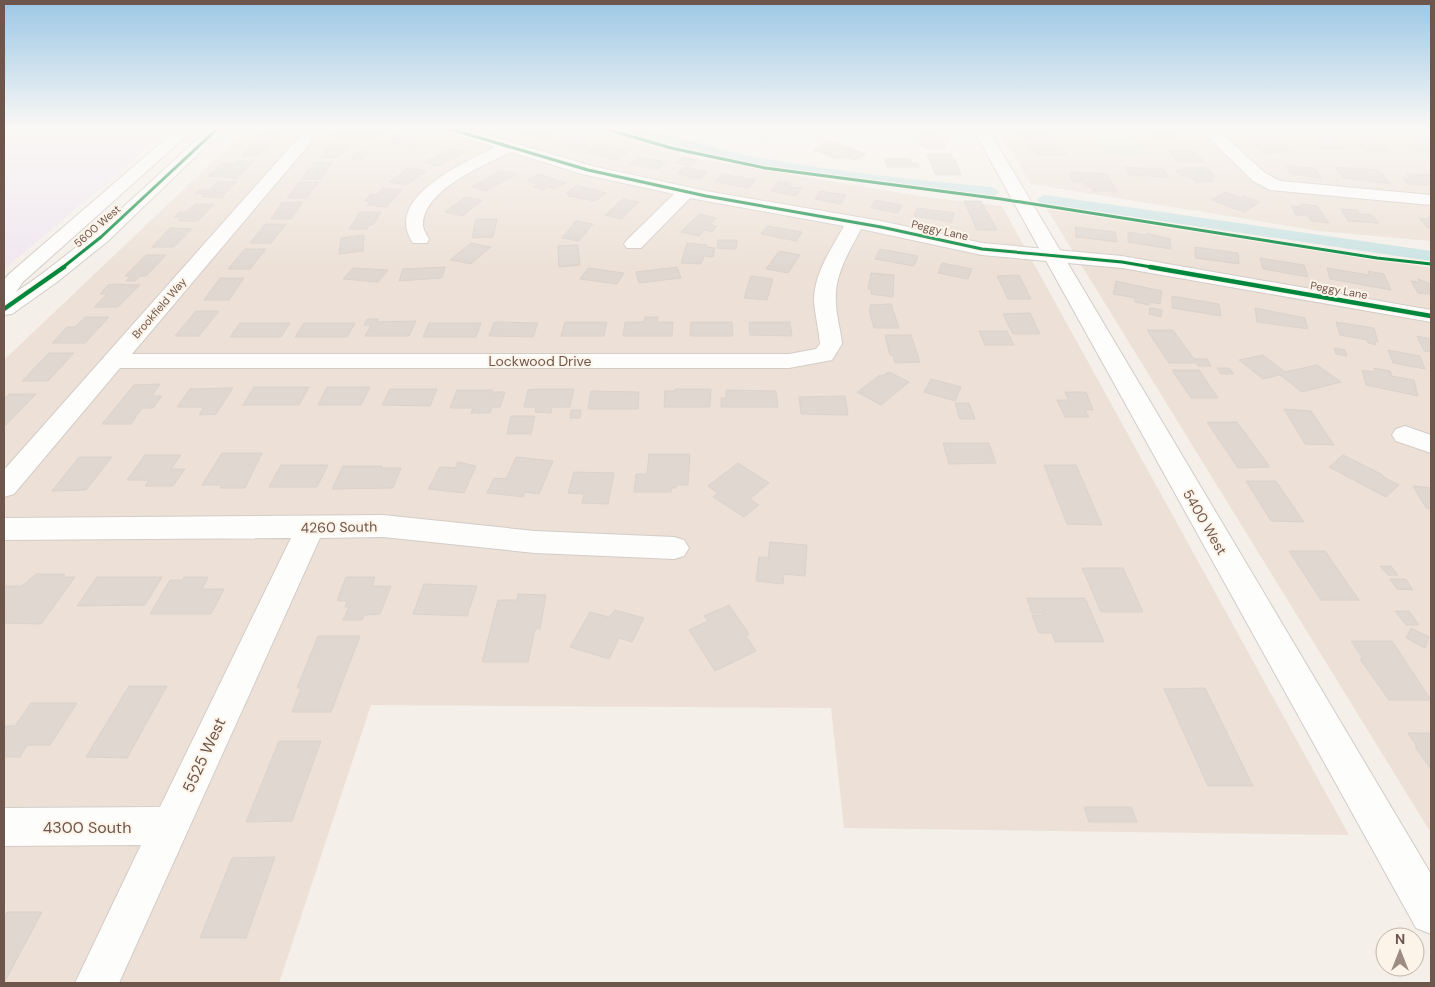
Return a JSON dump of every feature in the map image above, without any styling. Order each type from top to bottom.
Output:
[{"type":"street","name":"5600 West","points":[[4,293],[16,278],[134,175]]},
{"type":"street","points":[[84,251],[83,238],[94,225],[149,175]]},
{"type":"street","name":"5600 West","points":[[4,309],[84,251],[167,175]]},
{"type":"street","name":"Brookfield Way","points":[[4,487],[275,175]]},
{"type":"street","points":[[420,239],[414,228],[414,219],[428,197],[456,175]]},
{"type":"street","name":"Peggy Lane","points":[[611,175],[686,192],[855,223],[967,247],[1012,253],[1122,262],[1431,316]]},
{"type":"street","name":"5400 West","points":[[1006,175],[1431,913]]},
{"type":"street","points":[[1259,175],[1269,184],[1293,189],[1431,200]]},
{"type":"street","points":[[634,244],[686,192]]},
{"type":"street","name":"Lockwood Drive","points":[[113,361],[789,361],[813,358],[824,355],[831,344],[825,304],[825,286],[830,272],[855,223]]},
{"type":"street","points":[[1405,435],[1431,444]]},
{"type":"street","name":"5525 West","points":[[97,983],[311,527]]},
{"type":"street","name":"4260 South","points":[[4,529],[411,527],[536,542],[674,548]]},
{"type":"street","name":"4300 South","points":[[4,827],[170,826]]},
{"type":"shaded area","points":[[4,175],[116,175],[4,269]]},
{"type":"shaded area","points":[[199,175],[795,175],[925,197],[1002,206],[1349,835],[844,828],[831,708],[371,705],[279,983],[4,983],[4,360]]},
{"type":"shaded area","points":[[1025,175],[1431,175],[1431,241],[1319,231],[1031,184]]},
{"type":"shaded area","points":[[1045,206],[1431,268],[1431,833]]},
{"type":"building","points":[[209,175],[240,175],[237,178]]},
{"type":"building","points":[[305,175],[323,175],[320,179],[302,179]]},
{"type":"building","points":[[399,175],[420,175],[407,185],[389,182]]},
{"type":"building","points":[[492,175],[514,175],[486,191],[472,187]]},
{"type":"building","points":[[537,175],[542,175],[566,183],[555,189],[548,187],[544,190],[534,187],[538,184],[527,181]]},
{"type":"building","points":[[682,175],[705,175],[700,179]]},
{"type":"building","points":[[721,175],[755,180],[749,188],[715,182]]},
{"type":"building","points":[[1070,175],[1108,175],[1117,192],[1094,191],[1092,187],[1086,187],[1083,182],[1073,182]]},
{"type":"building","points":[[1130,175],[1168,175],[1169,177]]},
{"type":"building","points":[[1213,175],[1215,177],[1209,177],[1214,181],[1196,182],[1189,176],[1181,176]]},
{"type":"building","points":[[1299,175],[1319,175],[1321,178]]},
{"type":"building","points":[[1342,175],[1383,175],[1391,184],[1344,178]]},
{"type":"building","points":[[1407,175],[1430,175],[1431,185],[1410,185],[1403,179],[1411,179]]},
{"type":"building","points":[[779,181],[790,183],[788,186],[802,188],[796,196],[771,191]]},
{"type":"building","points":[[217,182],[236,182],[222,197],[202,197],[205,194],[195,194],[199,190],[209,190]]},
{"type":"building","points":[[300,182],[319,182],[306,198],[287,198]]},
{"type":"building","points":[[577,185],[606,193],[595,201],[568,196],[571,194],[566,193]]},
{"type":"building","points":[[383,188],[402,190],[386,207],[367,205],[370,202],[364,201],[371,194],[377,195]]},
{"type":"building","points":[[820,191],[846,195],[841,204],[815,199]]},
{"type":"building","points":[[1225,192],[1260,202],[1244,212],[1211,200]]},
{"type":"building","points":[[465,197],[482,200],[463,216],[445,212]]},
{"type":"building","points":[[623,199],[639,202],[622,219],[605,215]]},
{"type":"building","points":[[875,200],[902,205],[898,213],[871,208]]},
{"type":"building","points":[[964,201],[981,201],[997,230],[977,230]]},
{"type":"building","points":[[282,202],[303,202],[291,219],[271,219]]},
{"type":"building","points":[[195,204],[214,204],[198,221],[178,221],[182,217],[174,217],[179,212],[186,212]]},
{"type":"building","points":[[1301,204],[1317,206],[1329,223],[1311,221],[1308,216],[1296,215],[1291,206],[1302,207]]},
{"type":"building","points":[[917,208],[954,213],[952,222],[914,216]]},
{"type":"building","points":[[1341,209],[1357,210],[1360,214],[1372,215],[1379,223],[1348,221]]},
{"type":"building","points":[[360,212],[381,212],[373,225],[369,225],[367,229],[349,229]]},
{"type":"building","points":[[699,214],[716,218],[710,225],[717,226],[712,232],[705,230],[699,236],[681,232]]},
{"type":"building","points":[[1428,216],[1431,216],[1431,228],[1427,227],[1419,218],[1430,219]]},
{"type":"building","points":[[476,219],[497,219],[493,237],[472,238]]},
{"type":"building","points":[[576,221],[593,224],[579,241],[562,238]]},
{"type":"building","points":[[265,224],[286,224],[271,243],[250,243]]},
{"type":"building","points":[[767,226],[802,232],[796,241],[761,234]]},
{"type":"building","points":[[1075,227],[1115,232],[1117,242],[1076,237]]},
{"type":"building","points":[[170,228],[192,229],[174,247],[152,247]]},
{"type":"building","points":[[1128,232],[1147,235],[1147,233],[1170,239],[1171,249],[1128,242]]},
{"type":"building","points":[[364,235],[363,251],[339,254],[341,238]]},
{"type":"building","points":[[718,240],[737,240],[736,249],[717,248]]},
{"type":"building","points":[[471,243],[491,247],[471,264],[450,260]]},
{"type":"building","points":[[687,243],[707,245],[706,247],[715,248],[713,257],[704,256],[701,264],[681,263]]},
{"type":"building","points":[[578,245],[580,265],[559,267],[558,246]]},
{"type":"building","points":[[1195,247],[1238,253],[1239,264],[1195,258]]},
{"type":"building","points":[[245,249],[266,249],[250,269],[228,269]]},
{"type":"building","points":[[880,249],[918,256],[914,266],[875,259]]},
{"type":"building","points":[[779,251],[800,255],[788,273],[766,269]]},
{"type":"building","points":[[146,255],[166,255],[146,276],[140,276],[135,281],[126,281],[131,276],[125,276]]},
{"type":"building","points":[[1260,258],[1304,265],[1308,277],[1263,269]]},
{"type":"building","points":[[942,263],[972,269],[968,279],[938,273]]},
{"type":"building","points":[[445,267],[442,278],[399,281],[403,269]]},
{"type":"building","points":[[677,267],[681,278],[639,283],[636,272]]},
{"type":"building","points":[[353,268],[388,270],[378,282],[343,279]]},
{"type":"building","points":[[588,268],[624,273],[617,284],[580,279]]},
{"type":"building","points":[[1327,268],[1369,275],[1368,271],[1384,274],[1391,290],[1330,279]]},
{"type":"building","points":[[871,273],[894,275],[893,297],[871,294],[871,289],[868,289]]},
{"type":"building","points":[[1019,275],[1031,299],[1008,299],[997,276]]},
{"type":"building","points":[[751,276],[773,279],[767,300],[744,298]]},
{"type":"building","points":[[220,278],[244,278],[229,300],[204,300]]},
{"type":"building","points":[[1418,279],[1431,284],[1431,294],[1418,293],[1411,281],[1419,282]]},
{"type":"building","points":[[1116,281],[1162,291],[1160,304],[1150,302],[1149,305],[1135,302],[1135,298],[1113,294]]},
{"type":"building","points":[[108,285],[140,285],[118,307],[94,307],[107,294],[100,294]]},
{"type":"building","points":[[1172,296],[1219,304],[1221,316],[1172,308]]},
{"type":"building","points":[[891,304],[899,328],[874,328],[869,310],[871,310],[870,305]]},
{"type":"building","points":[[1150,308],[1162,310],[1161,317],[1149,314]]},
{"type":"building","points":[[1255,308],[1305,318],[1308,329],[1257,322]]},
{"type":"building","points":[[196,311],[219,311],[199,336],[175,336]]},
{"type":"building","points":[[1030,313],[1040,334],[1013,334],[1003,314]]},
{"type":"building","points":[[85,317],[109,317],[85,343],[52,343],[67,327],[75,327]]},
{"type":"building","points":[[645,317],[658,317],[657,322],[673,322],[672,336],[623,336],[625,322],[644,322]]},
{"type":"building","points":[[367,319],[378,319],[377,322],[416,321],[409,336],[365,336],[371,325],[364,325]]},
{"type":"building","points":[[494,322],[538,323],[533,337],[489,336]]},
{"type":"building","points":[[565,322],[607,322],[604,336],[561,336]]},
{"type":"building","points":[[691,322],[732,322],[733,336],[690,336]]},
{"type":"building","points":[[749,322],[790,322],[792,336],[750,335]]},
{"type":"building","points":[[1336,322],[1374,328],[1378,342],[1375,341],[1376,345],[1368,343],[1367,340],[1340,335]]},
{"type":"building","points":[[240,323],[290,323],[281,337],[230,337]]},
{"type":"building","points":[[304,323],[355,323],[347,337],[295,337]]},
{"type":"building","points":[[429,323],[481,323],[476,337],[423,337]]},
{"type":"building","points":[[1147,330],[1173,330],[1194,359],[1207,359],[1211,366],[1198,366],[1196,363],[1169,363]]},
{"type":"building","points":[[979,331],[1007,331],[1014,345],[985,345]]},
{"type":"building","points":[[885,335],[911,335],[920,362],[895,363],[893,355],[890,355]]},
{"type":"building","points":[[1417,336],[1431,339],[1431,352],[1424,351]]},
{"type":"building","points":[[1334,348],[1345,350],[1347,356],[1336,354]]},
{"type":"building","points":[[1388,350],[1420,356],[1425,369],[1393,363]]},
{"type":"building","points":[[49,353],[74,353],[48,381],[22,381]]},
{"type":"building","points":[[1263,355],[1285,372],[1317,365],[1341,382],[1302,392],[1280,375],[1263,379],[1239,360]]},
{"type":"building","points":[[1217,368],[1229,368],[1234,374],[1221,374]]},
{"type":"building","points":[[1374,368],[1390,371],[1392,376],[1414,380],[1418,396],[1366,385],[1362,370],[1375,372]]},
{"type":"building","points":[[1172,370],[1199,370],[1218,398],[1191,398]]},
{"type":"building","points":[[889,372],[909,382],[881,405],[857,392],[880,375],[882,376]]},
{"type":"building","points":[[931,379],[961,387],[955,401],[924,392]]},
{"type":"building","points":[[160,384],[152,396],[162,396],[153,408],[142,408],[131,424],[102,424],[134,385]]},
{"type":"building","points":[[254,387],[309,387],[299,405],[243,405]]},
{"type":"building","points":[[327,387],[370,387],[361,405],[318,405]]},
{"type":"building","points":[[233,388],[216,414],[199,415],[204,407],[177,407],[190,389]]},
{"type":"building","points":[[390,389],[437,389],[430,406],[382,405]]},
{"type":"building","points":[[574,389],[570,407],[552,407],[551,413],[535,412],[536,407],[524,407],[528,390]]},
{"type":"building","points":[[675,389],[711,389],[710,407],[664,407],[665,391],[675,391]]},
{"type":"building","points":[[457,390],[505,392],[500,407],[492,407],[490,413],[471,413],[473,408],[450,408]]},
{"type":"building","points":[[726,390],[776,391],[778,407],[721,407],[721,398],[726,398]]},
{"type":"building","points":[[591,391],[639,392],[638,409],[588,409]]},
{"type":"building","points":[[1065,392],[1086,392],[1093,410],[1085,410],[1089,417],[1065,417],[1057,400],[1068,400]]},
{"type":"building","points":[[9,394],[36,394],[4,427],[4,399]]},
{"type":"building","points":[[845,396],[848,415],[801,414],[799,397]]},
{"type":"building","points":[[955,403],[969,403],[975,419],[960,419]]},
{"type":"building","points":[[1284,409],[1311,411],[1334,445],[1305,444]]},
{"type":"building","points":[[571,410],[581,410],[580,418],[570,418]]},
{"type":"building","points":[[511,416],[535,416],[531,434],[507,434]]},
{"type":"building","points":[[1207,422],[1237,422],[1270,467],[1238,468]]},
{"type":"building","points":[[943,443],[989,443],[996,463],[949,464]]},
{"type":"building","points":[[222,453],[262,453],[245,488],[220,488],[222,485],[202,485]]},
{"type":"building","points":[[649,454],[690,454],[688,485],[676,485],[676,488],[671,488],[671,492],[634,492],[636,474],[647,474]]},
{"type":"building","points":[[145,455],[181,455],[171,469],[185,469],[173,486],[145,486],[149,480],[127,480]]},
{"type":"building","points":[[1343,455],[1399,485],[1386,497],[1329,467]]},
{"type":"building","points":[[79,457],[112,457],[86,490],[52,491]]},
{"type":"building","points":[[516,457],[553,461],[539,494],[525,492],[523,497],[487,493],[494,478],[506,479]]},
{"type":"building","points":[[458,462],[476,466],[464,493],[428,489],[440,467],[455,468]]},
{"type":"building","points":[[738,463],[769,483],[750,499],[759,505],[744,517],[713,497],[718,493],[708,486]]},
{"type":"building","points":[[281,465],[328,465],[317,487],[269,487]]},
{"type":"building","points":[[1044,465],[1076,465],[1102,525],[1067,524]]},
{"type":"building","points":[[343,466],[401,468],[393,488],[332,489]]},
{"type":"building","points":[[574,472],[614,473],[608,504],[582,503],[584,494],[568,493]]},
{"type":"building","points":[[1246,481],[1276,481],[1304,522],[1271,521]]},
{"type":"building","points":[[1413,486],[1431,488],[1431,509],[1426,508]]},
{"type":"building","points":[[770,542],[807,545],[805,576],[784,574],[783,584],[756,581],[759,557],[768,558]]},
{"type":"building","points":[[1289,551],[1325,551],[1359,600],[1321,600]]},
{"type":"building","points":[[1380,566],[1391,566],[1398,575],[1388,575]]},
{"type":"building","points":[[1082,568],[1123,568],[1143,612],[1101,612]]},
{"type":"building","points":[[36,574],[65,574],[63,577],[75,577],[41,624],[4,623],[7,613],[4,613],[4,586],[22,586]]},
{"type":"building","points":[[97,577],[162,577],[145,605],[77,606]]},
{"type":"building","points":[[184,577],[208,577],[202,589],[224,589],[211,614],[150,614],[170,580],[183,580]]},
{"type":"building","points":[[346,577],[375,577],[372,586],[391,586],[380,614],[364,615],[362,620],[343,620],[349,607],[345,607],[347,601],[338,601],[338,598]]},
{"type":"building","points":[[1390,579],[1406,579],[1413,590],[1397,589]]},
{"type":"building","points":[[424,584],[477,586],[467,616],[413,614]]},
{"type":"building","points":[[518,594],[546,595],[540,629],[535,629],[528,662],[482,662],[498,600],[517,600]]},
{"type":"building","points":[[1027,598],[1085,598],[1104,642],[1055,642],[1052,633],[1039,633],[1032,615],[1045,615],[1044,613],[1032,613]]},
{"type":"building","points":[[729,605],[749,634],[746,636],[756,651],[715,671],[689,630],[708,621],[704,616]]},
{"type":"building","points":[[615,610],[644,618],[632,642],[619,638],[609,659],[570,647],[590,612],[609,617]]},
{"type":"building","points":[[1395,611],[1409,611],[1419,625],[1406,625]]},
{"type":"building","points":[[1411,628],[1429,637],[1425,648],[1406,638]]},
{"type":"building","points":[[318,636],[360,636],[331,712],[292,712],[301,688],[297,688]]},
{"type":"building","points":[[1351,641],[1392,641],[1431,700],[1389,700],[1360,659],[1363,659]]},
{"type":"building","points":[[129,686],[167,686],[127,758],[86,757]]},
{"type":"building","points":[[1205,688],[1253,786],[1208,786],[1164,689]]},
{"type":"building","points":[[31,703],[77,703],[50,745],[27,745],[20,757],[4,757],[4,730],[6,726],[15,726]]},
{"type":"building","points":[[1408,733],[1431,733],[1431,769],[1415,747],[1417,747]]},
{"type":"building","points":[[279,741],[321,741],[292,821],[246,822]]},
{"type":"building","points":[[1084,807],[1131,807],[1137,822],[1089,822]]},
{"type":"building","points":[[275,857],[246,938],[200,938],[232,858]]},
{"type":"building","points":[[7,912],[42,912],[4,983],[4,919]]},
{"type":"waterway","points":[[847,175],[992,192]]},
{"type":"waterway","points":[[1045,200],[1431,256]]},
{"type":"cycle path","points":[[4,309],[50,278],[101,237],[168,175]]},
{"type":"cycle path","points":[[611,175],[706,196],[881,227],[982,249],[1122,262],[1431,316]]},
{"type":"cycle path","points":[[819,175],[1001,199],[1377,258],[1431,264]]}]
